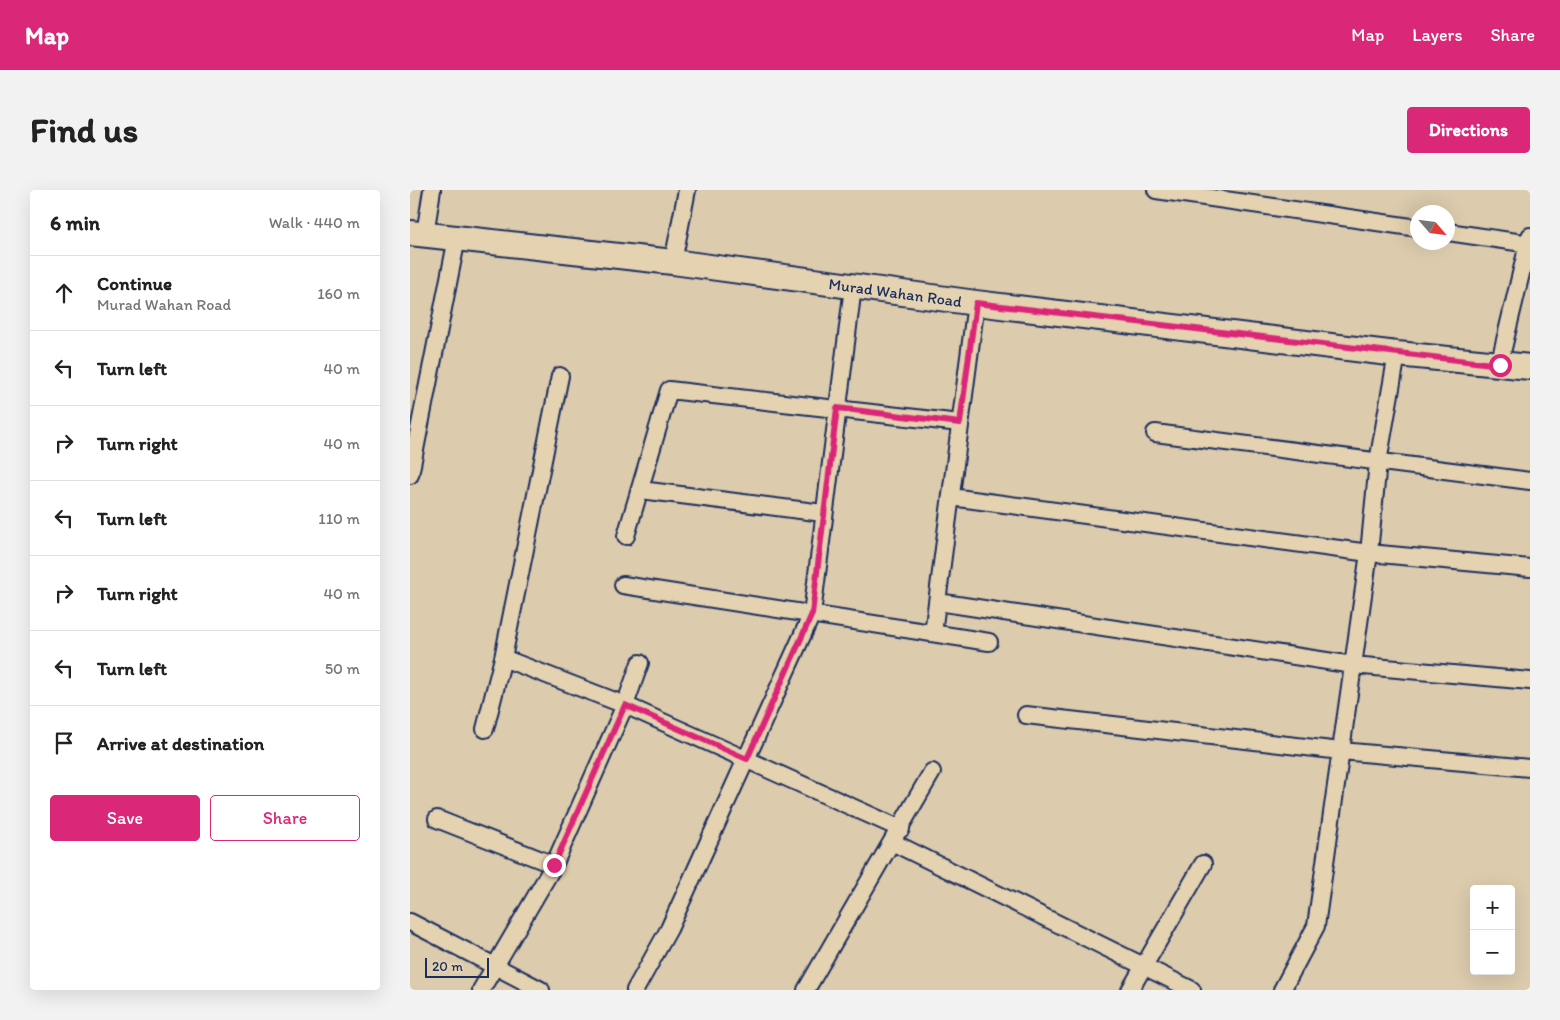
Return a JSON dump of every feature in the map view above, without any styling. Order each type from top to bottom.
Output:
[{"type":"street","points":[[417,234],[432,190]]},
{"type":"street","points":[[673,262],[687,190]]},
{"type":"street","points":[[1156,190],[1410,227]]},
{"type":"street","points":[[1455,233],[1530,242],[1500,365]]},
{"type":"street","name":"Murad Wahan Road","points":[[417,234],[673,262],[976,303],[1397,354],[1530,367]]},
{"type":"street","points":[[410,475],[457,238]]},
{"type":"street","points":[[635,990],[669,929],[812,614],[823,512],[853,286]]},
{"type":"street","points":[[933,633],[976,303]]},
{"type":"street","points":[[1282,990],[1316,926],[1369,553],[1378,462],[1397,354]]},
{"type":"street","points":[[485,729],[503,658],[560,376]]},
{"type":"street","points":[[626,536],[669,390],[960,423]]},
{"type":"street","points":[[1156,433],[1530,481]]},
{"type":"street","points":[[641,490],[823,512]]},
{"type":"street","points":[[951,498],[1369,553],[1530,568]]},
{"type":"street","points":[[623,585],[989,642]]},
{"type":"street","points":[[938,602],[1353,665],[1530,681]]},
{"type":"street","points":[[503,658],[625,705],[747,759],[1192,990]]},
{"type":"street","points":[[482,990],[554,865],[625,705],[640,663]]},
{"type":"street","points":[[1026,715],[1341,751],[1530,768]]},
{"type":"street","points":[[806,990],[932,772]]},
{"type":"street","points":[[437,819],[554,865]]},
{"type":"street","points":[[1130,990],[1203,864]]},
{"type":"street","points":[[410,922],[541,990]]},
{"type":"route","points":[[554,865],[625,705],[747,759],[812,614],[837,408],[960,423],[976,303],[1500,365]]}]
